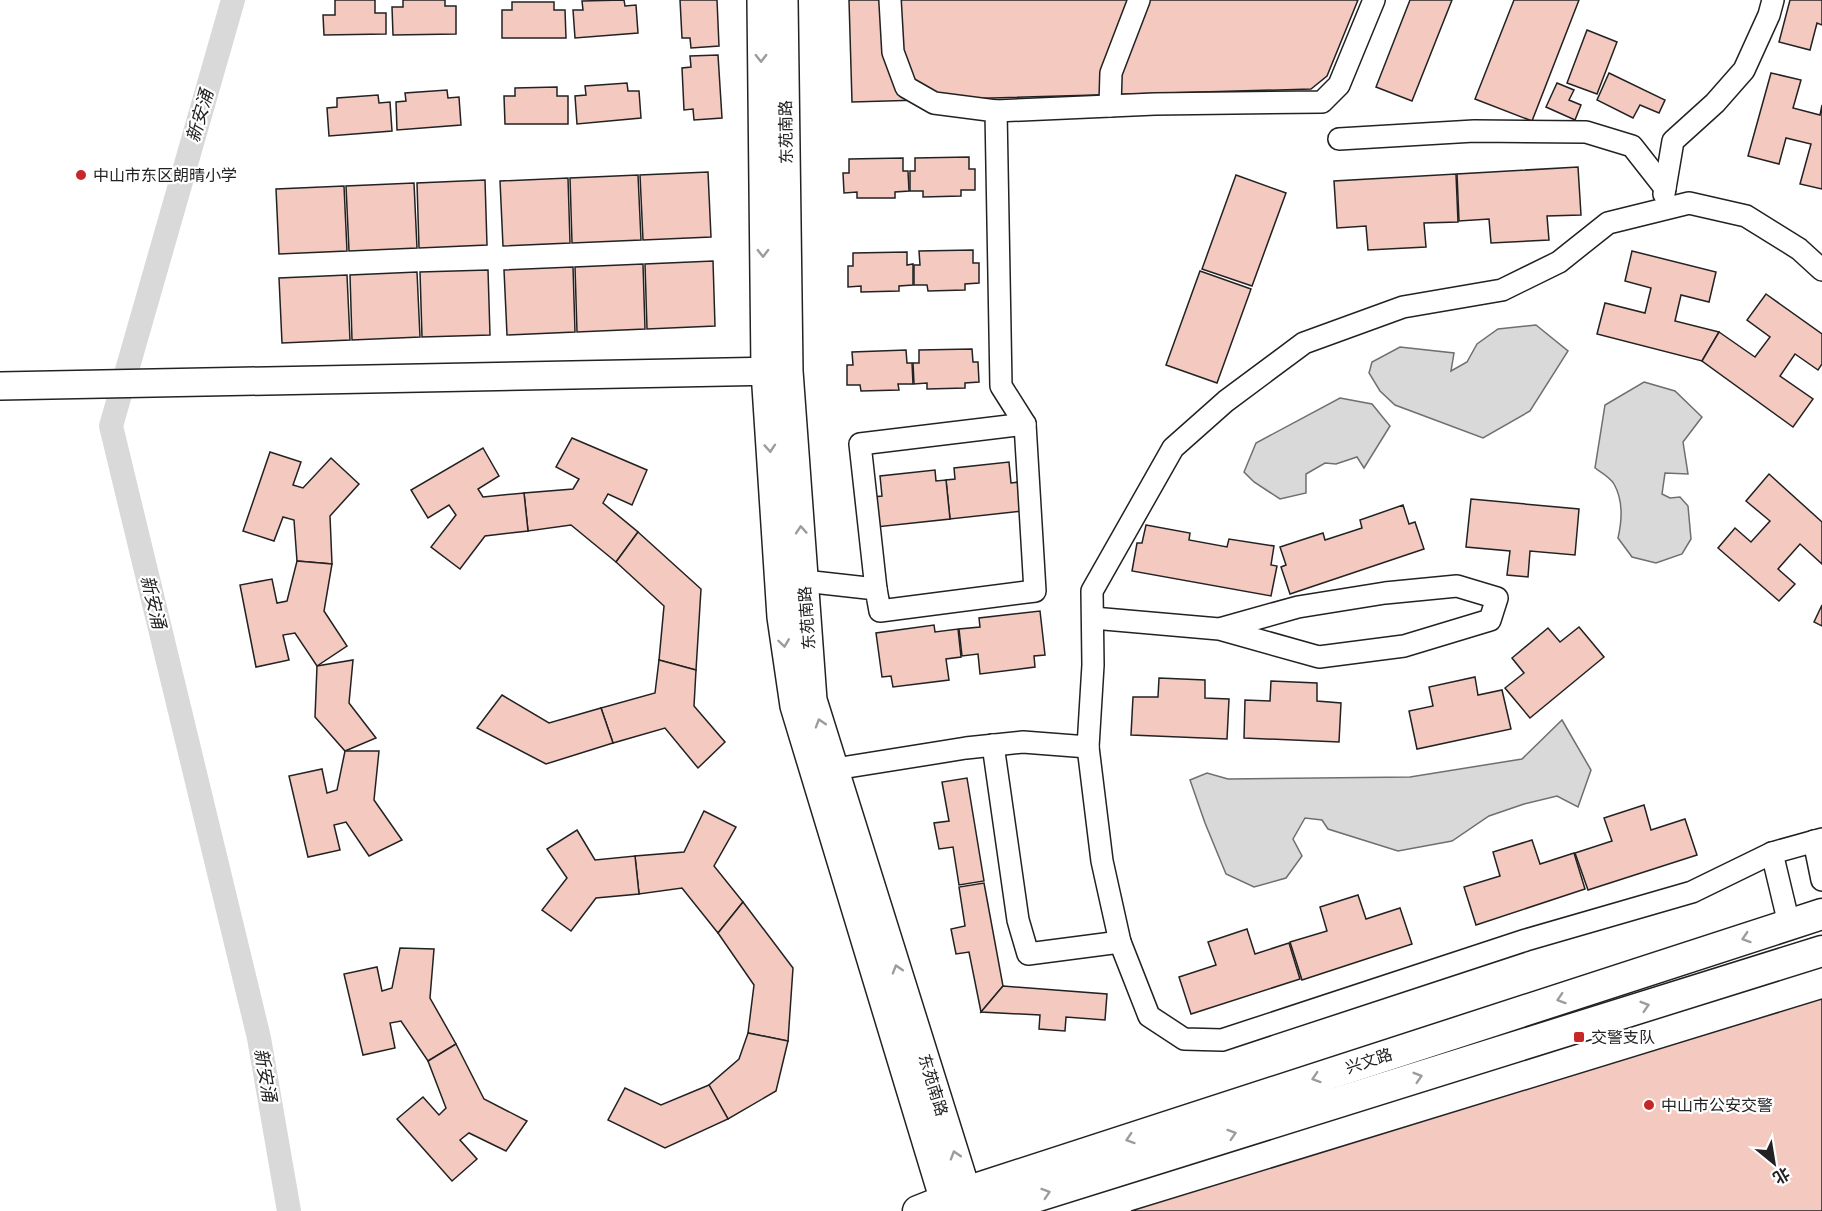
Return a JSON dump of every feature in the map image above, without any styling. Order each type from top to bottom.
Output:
[{"type":"main road","name":"兴文路","points":[[950,1205],[1822,914]]},
{"type":"main road","name":"兴文路","points":[[990,1211],[1822,951]]},
{"type":"street","name":"东苑南路","points":[[761,0],[777,371],[781,617],[794,706],[950,1205]]},
{"type":"street","name":"东苑南路","points":[[784,0],[777,371],[804,580],[813,700],[835,769],[950,1205]]},
{"type":"street","points":[[890,0],[893,52],[906,87],[934,103],[996,111],[1110,106],[1322,102],[1339,85],[1374,0]]},
{"type":"street","points":[[1110,106],[1111,74],[1139,0]]},
{"type":"street","points":[[1662,210],[1673,141],[1715,103],[1744,70],[1770,15],[1773,0]]},
{"type":"street","points":[[996,111],[1001,387],[1025,424],[1035,591],[880,611],[860,444],[1025,424]]},
{"type":"street","points":[[1339,139],[1474,131],[1587,132],[1632,146],[1665,188]]},
{"type":"street","points":[[1822,270],[1799,249],[1746,216],[1689,203],[1608,223],[1559,262],[1502,290],[1403,307],[1304,343],[1226,401],[1173,448],[1092,591],[1093,665],[1088,747],[1102,861],[1120,942],[1149,1016],[1184,1039],[1222,1040],[1526,940],[1692,891],[1772,853],[1818,840],[1822,880]]},
{"type":"street","points":[[0,386],[777,371]]},
{"type":"street","points":[[804,580],[876,589]]},
{"type":"street","points":[[1093,618],[1219,629],[1319,657],[1404,646],[1490,620],[1497,598],[1457,586],[1385,593],[1298,607],[1219,629]]},
{"type":"street","points":[[835,769],[1023,742],[1088,747]]},
{"type":"street","points":[[993,745],[1018,920],[1028,954],[1120,942]]},
{"type":"street","points":[[1772,853],[1789,924]]},
{"type":"shaded area","points":[[1536,325],[1568,351],[1530,411],[1483,438],[1395,405],[1380,391],[1369,373],[1372,362],[1400,347],[1454,353],[1451,371],[1467,362],[1477,344],[1498,329]]},
{"type":"shaded area","points":[[1644,382],[1675,391],[1702,417],[1683,442],[1688,474],[1665,473],[1662,494],[1670,498],[1680,497],[1688,506],[1691,539],[1682,554],[1656,563],[1632,557],[1618,538],[1621,511],[1617,490],[1606,475],[1595,468],[1605,405]]},
{"type":"shaded area","points":[[1340,398],[1372,404],[1390,426],[1364,468],[1357,457],[1336,464],[1325,463],[1306,474],[1306,493],[1280,499],[1254,482],[1244,472],[1256,443]]},
{"type":"shaded area","points":[[1562,720],[1591,770],[1578,807],[1557,796],[1524,804],[1489,816],[1452,841],[1398,851],[1328,829],[1322,820],[1305,818],[1293,839],[1302,856],[1286,878],[1254,887],[1226,874],[1190,780],[1207,773],[1228,779],[1410,777],[1522,759]]},
{"type":"building","points":[[335,0],[375,0],[375,13],[386,13],[386,34],[324,35],[323,15],[335,15]]},
{"type":"building","points":[[403,0],[445,0],[445,6],[456,6],[456,34],[393,35],[392,7],[403,7]]},
{"type":"building","points":[[624,0],[625,6],[636,5],[638,33],[575,38],[573,10],[583,10],[582,1]]},
{"type":"building","points":[[680,0],[717,0],[719,46],[691,48],[690,38],[682,38]]},
{"type":"building","points":[[849,0],[1358,0],[1327,76],[1311,89],[852,102]]},
{"type":"building","points":[[1410,0],[1452,0],[1412,101],[1376,87]]},
{"type":"building","points":[[1514,0],[1579,0],[1532,121],[1475,99]]},
{"type":"building","points":[[1790,0],[1822,0],[1822,25],[1817,23],[1810,50],[1779,42]]},
{"type":"building","points":[[512,2],[554,2],[554,10],[565,10],[566,38],[502,38],[502,10],[512,10]]},
{"type":"building","points":[[1587,30],[1617,42],[1597,94],[1567,83]]},
{"type":"building","points":[[718,55],[722,118],[694,120],[693,109],[684,110],[682,68],[691,67],[690,56]]},
{"type":"building","points":[[1609,73],[1665,100],[1659,113],[1640,105],[1633,118],[1597,100]]},
{"type":"building","points":[[1771,73],[1801,80],[1793,108],[1820,115],[1822,105],[1822,189],[1800,184],[1811,144],[1786,138],[1779,164],[1748,156]]},
{"type":"building","points":[[627,83],[628,91],[639,91],[641,118],[577,124],[575,96],[586,95],[585,86]]},
{"type":"building","points":[[1557,83],[1574,90],[1569,100],[1581,105],[1575,120],[1546,107]]},
{"type":"building","points":[[557,87],[557,96],[568,96],[568,124],[505,124],[504,96],[515,96],[515,88]]},
{"type":"building","points":[[447,90],[448,98],[459,97],[461,125],[397,130],[396,102],[406,101],[405,93]]},
{"type":"building","points":[[378,95],[379,103],[390,102],[392,131],[329,136],[327,108],[337,107],[337,98]]},
{"type":"building","points":[[969,157],[969,169],[975,169],[975,190],[961,190],[961,196],[923,197],[923,191],[910,191],[910,171],[915,171],[915,158]]},
{"type":"building","points":[[903,158],[903,171],[908,171],[909,191],[895,192],[895,198],[857,198],[857,192],[844,193],[843,173],[849,173],[849,159]]},
{"type":"building","points":[[1578,167],[1581,215],[1547,216],[1549,240],[1491,243],[1489,219],[1459,221],[1457,174]]},
{"type":"building","points":[[708,172],[711,237],[643,240],[640,175]]},
{"type":"building","points":[[1456,174],[1458,222],[1424,223],[1426,247],[1368,250],[1366,226],[1337,228],[1334,181]]},
{"type":"building","points":[[638,175],[641,240],[572,243],[570,178]]},
{"type":"building","points":[[1236,175],[1286,193],[1252,286],[1202,269]]},
{"type":"building","points":[[568,178],[570,243],[503,246],[500,181]]},
{"type":"building","points":[[485,180],[487,245],[419,248],[417,183]]},
{"type":"building","points":[[414,183],[417,248],[349,251],[346,186]]},
{"type":"building","points":[[344,186],[347,251],[279,254],[276,189]]},
{"type":"building","points":[[973,250],[973,263],[979,263],[979,283],[965,284],[965,290],[928,291],[927,285],[914,285],[914,265],[920,265],[919,251]]},
{"type":"building","points":[[1632,251],[1716,272],[1709,302],[1681,295],[1675,321],[1719,332],[1702,361],[1597,334],[1605,303],[1645,313],[1651,288],[1625,281]]},
{"type":"building","points":[[907,252],[907,265],[913,264],[913,285],[899,286],[899,291],[861,292],[861,286],[848,287],[848,266],[853,266],[853,253]]},
{"type":"building","points":[[713,261],[715,326],[647,329],[645,264]]},
{"type":"building","points":[[643,264],[645,329],[577,332],[575,267]]},
{"type":"building","points":[[573,267],[575,332],[507,335],[504,270]]},
{"type":"building","points":[[488,270],[490,335],[422,337],[420,272]]},
{"type":"building","points":[[1200,271],[1251,289],[1217,383],[1166,365]]},
{"type":"building","points":[[417,272],[420,337],[352,340],[350,275]]},
{"type":"building","points":[[347,275],[350,340],[282,343],[279,278]]},
{"type":"building","points":[[1766,294],[1822,334],[1822,364],[1818,370],[1795,354],[1780,376],[1813,399],[1793,427],[1702,361],[1719,332],[1755,357],[1770,337],[1747,320]]},
{"type":"building","points":[[972,349],[973,362],[978,362],[979,382],[965,383],[965,388],[927,389],[927,383],[914,384],[913,363],[919,363],[919,350]]},
{"type":"building","points":[[906,350],[907,363],[912,363],[913,384],[898,384],[899,390],[861,391],[860,385],[847,385],[847,365],[853,365],[852,352]]},
{"type":"building","points":[[572,438],[647,470],[632,505],[608,494],[603,503],[638,532],[616,562],[571,525],[528,531],[524,493],[573,489],[579,479],[556,467]]},
{"type":"building","points":[[483,448],[499,476],[478,489],[483,497],[524,493],[528,531],[485,536],[460,569],[431,547],[456,515],[449,505],[428,518],[411,490]]},
{"type":"building","points":[[270,452],[301,462],[293,485],[303,488],[331,458],[359,484],[330,516],[332,564],[297,561],[294,520],[283,517],[274,541],[243,531]]},
{"type":"building","points":[[1009,462],[1011,483],[1019,482],[1022,511],[950,519],[946,480],[955,479],[954,468]]},
{"type":"building","points":[[935,470],[936,481],[946,480],[950,519],[876,527],[873,497],[882,496],[880,476]]},
{"type":"building","points":[[1769,474],[1822,522],[1822,564],[1800,544],[1778,569],[1795,584],[1779,601],[1718,548],[1735,528],[1751,542],[1770,521],[1746,501]]},
{"type":"building","points":[[1471,499],[1579,509],[1575,555],[1530,551],[1528,577],[1507,575],[1510,551],[1466,547]]},
{"type":"building","points":[[1403,505],[1409,524],[1415,522],[1424,549],[1290,594],[1281,567],[1286,565],[1280,547],[1323,533],[1325,540],[1362,528],[1360,520]]},
{"type":"building","points":[[1146,525],[1190,533],[1189,540],[1227,547],[1229,539],[1274,546],[1271,565],[1277,566],[1271,596],[1132,571],[1137,543],[1142,543]]},
{"type":"building","points":[[638,532],[701,589],[696,670],[659,660],[664,606],[616,562]]},
{"type":"building","points":[[297,561],[332,564],[324,611],[347,646],[317,666],[295,633],[283,635],[289,660],[256,667],[240,585],[272,579],[277,603],[287,601]]},
{"type":"building","points":[[1822,605],[1822,626],[1814,622]]},
{"type":"building","points":[[1040,611],[1045,655],[1034,656],[1035,667],[980,674],[978,654],[962,656],[959,629],[980,627],[979,618]]},
{"type":"building","points":[[934,625],[935,632],[958,629],[961,657],[946,659],[949,680],[893,687],[891,676],[882,677],[876,633]]},
{"type":"building","points":[[1579,627],[1604,657],[1530,718],[1505,688],[1524,673],[1512,658],[1548,628],[1560,642]]},
{"type":"building","points":[[353,660],[349,703],[376,738],[345,751],[315,717],[317,666]]},
{"type":"building","points":[[659,660],[696,670],[694,706],[725,742],[698,768],[665,728],[613,743],[601,708],[655,693]]},
{"type":"building","points":[[1475,677],[1478,695],[1502,690],[1511,729],[1417,749],[1409,711],[1433,706],[1429,687]]},
{"type":"building","points":[[1159,678],[1205,680],[1205,698],[1229,699],[1227,739],[1131,735],[1133,697],[1158,697]]},
{"type":"building","points":[[1271,681],[1317,683],[1317,701],[1341,703],[1339,742],[1244,738],[1245,700],[1270,701]]},
{"type":"building","points":[[502,695],[549,723],[601,708],[613,743],[546,764],[477,728]]},
{"type":"building","points":[[345,751],[379,751],[374,800],[402,840],[369,856],[346,822],[334,825],[340,850],[308,857],[289,776],[322,769],[327,793],[337,790]]},
{"type":"building","points":[[967,778],[984,881],[959,885],[953,847],[939,849],[934,823],[949,821],[942,782]]},
{"type":"building","points":[[1644,805],[1651,830],[1685,819],[1697,855],[1588,890],[1575,853],[1612,841],[1604,818]]},
{"type":"building","points":[[704,811],[736,827],[714,866],[743,902],[718,933],[682,888],[639,894],[635,856],[684,852]]},
{"type":"building","points":[[577,830],[595,860],[635,856],[639,894],[596,898],[571,931],[542,910],[567,878],[547,849]]},
{"type":"building","points":[[1532,840],[1540,864],[1574,853],[1585,889],[1476,925],[1464,887],[1500,876],[1493,852]]},
{"type":"building","points":[[984,883],[1003,986],[981,1012],[969,952],[956,954],[951,929],[965,926],[959,887]]},
{"type":"building","points":[[1358,895],[1366,919],[1400,908],[1412,944],[1302,980],[1290,942],[1327,931],[1320,907]]},
{"type":"building","points":[[743,902],[793,968],[788,1041],[748,1033],[754,985],[718,933]]},
{"type":"building","points":[[1247,929],[1255,954],[1289,943],[1300,979],[1191,1014],[1179,977],[1216,965],[1208,942]]},
{"type":"building","points":[[400,948],[434,949],[430,998],[456,1044],[428,1061],[401,1021],[390,1023],[395,1048],[363,1055],[344,974],[377,967],[382,991],[392,988]]},
{"type":"building","points":[[1003,986],[1107,994],[1105,1020],[1066,1017],[1065,1031],[1039,1029],[1040,1015],[981,1012]]},
{"type":"building","name":"中山市公安交警","points":[[1822,999],[1822,1211],[1131,1211]]},
{"type":"building","points":[[748,1033],[788,1041],[776,1091],[728,1119],[709,1085],[739,1059]]},
{"type":"building","points":[[456,1044],[484,1099],[527,1121],[506,1151],[469,1133],[460,1140],[477,1159],[452,1181],[397,1119],[423,1097],[439,1115],[446,1108],[428,1061]]},
{"type":"building","points":[[709,1085],[728,1119],[665,1148],[608,1120],[625,1088],[661,1105]]},
{"type":"waterway","name":"新安涌","points":[[233,0],[111,426],[259,1038],[289,1211]]},
{"type":"place","name":"中山市东区朗晴小学","points":[[81,175]]},
{"type":"place","name":"交警支队","points":[[1579,1037]]},
{"type":"place","name":"中山市公安交警","points":[[1649,1105]]}]
